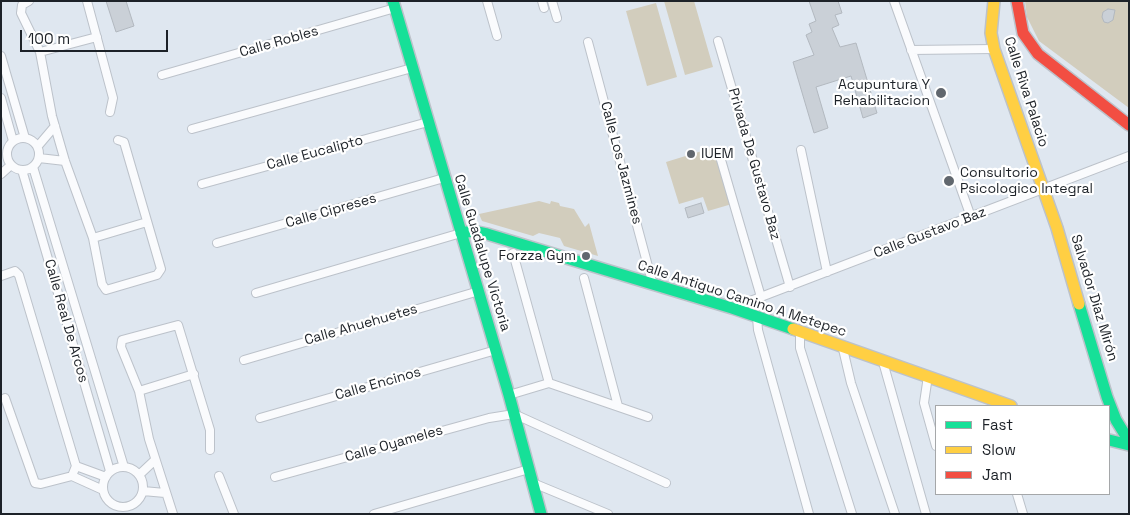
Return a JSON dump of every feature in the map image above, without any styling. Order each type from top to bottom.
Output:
[{"type":"street","points":[[29,1],[22,5],[21,12],[40,52],[55,126],[65,161],[94,238],[102,284],[104,288],[110,289],[159,273],[161,269],[124,142],[118,140]]},
{"type":"street","points":[[87,1],[113,98],[110,112]]},
{"type":"street","points":[[486,1],[497,36]]},
{"type":"street","points":[[552,1],[557,18]]},
{"type":"street","points":[[894,1],[971,217]]},
{"type":"street","name":"Calle Riva Palacio","points":[[994,1],[991,32],[994,49],[1042,190]]},
{"type":"street","points":[[1017,1],[1023,33],[1038,54],[1129,125]]},
{"type":"street","name":"Calle Guadalupe Victoria","points":[[394,5],[460,233],[479,291],[534,483],[541,514]]},
{"type":"street","name":"Calle Robles","points":[[162,75],[394,5]]},
{"type":"street","points":[[40,52],[97,37]]},
{"type":"street","name":"Privada De Gustavo Baz","points":[[718,41],[790,287]]},
{"type":"street","name":"Calle Los Jazmines","points":[[588,42],[653,285]]},
{"type":"street","points":[[911,50],[994,49]]},
{"type":"street","points":[[1,56],[25,138],[38,146]]},
{"type":"street","points":[[192,129],[412,68]]},
{"type":"street","points":[[1,98],[13,141]]},
{"type":"street","name":"Calle Eucalipto","points":[[202,184],[428,122]]},
{"type":"street","points":[[25,138],[13,141],[4,155],[11,165],[22,170],[33,167],[39,158],[38,146],[55,126]]},
{"type":"street","points":[[801,150],[827,272]]},
{"type":"street","points":[[718,153],[761,297]]},
{"type":"street","name":"Calle Gustavo Baz","points":[[732,308],[1129,156]]},
{"type":"street","points":[[39,158],[65,161]]},
{"type":"street","points":[[1,174],[11,165]]},
{"type":"street","name":"Calle Real De Arcos","points":[[33,167],[124,467]]},
{"type":"street","name":"Calle Real De Arcos","points":[[22,170],[108,474]]},
{"type":"street","name":"Calle Cipreses","points":[[217,243],[444,178]]},
{"type":"street","name":"Salvador Díaz Mirón","points":[[1042,190],[1070,268],[1107,397],[1116,420],[1129,441]]},
{"type":"street","points":[[94,238],[147,222]]},
{"type":"street","name":"Calle Antiguo Camino A Metepec","points":[[460,233],[473,231],[487,234],[732,308],[800,334],[928,376],[993,403]]},
{"type":"street","points":[[256,293],[460,233]]},
{"type":"street","points":[[513,253],[549,382]]},
{"type":"street","points":[[1,276],[15,271],[19,275],[76,466],[72,476]]},
{"type":"street","points":[[584,278],[618,406]]},
{"type":"street","name":"Calle Ahuehuetes","points":[[244,360],[479,291]]},
{"type":"street","points":[[757,317],[758,330],[809,514]]},
{"type":"street","points":[[172,514],[162,476],[155,460],[139,391],[121,347],[122,340],[178,325],[210,430],[210,450]]},
{"type":"street","points":[[800,334],[800,348],[852,514]]},
{"type":"street","points":[[844,348],[851,382],[895,514]]},
{"type":"street","name":"Calle Encinos","points":[[260,418],[496,350]]},
{"type":"street","points":[[883,362],[926,514]]},
{"type":"street","points":[[139,391],[194,374]]},
{"type":"street","points":[[928,376],[924,403],[935,442]]},
{"type":"street","points":[[509,395],[549,382],[648,417]]},
{"type":"street","points":[[5,398],[35,483],[41,484],[72,476],[103,490],[110,502],[124,510],[134,504],[143,491],[139,474]]},
{"type":"street","points":[[514,414],[666,483]]},
{"type":"street","name":"Calle Oyameles","points":[[275,477],[489,418],[514,414]]},
{"type":"street","points":[[1110,440],[1129,445]]},
{"type":"street","points":[[139,474],[155,460]]},
{"type":"street","points":[[76,466],[108,474],[124,467],[139,474]]},
{"type":"street","points":[[374,514],[529,469]]},
{"type":"street","points":[[103,490],[108,474]]},
{"type":"street","points":[[219,476],[234,514]]},
{"type":"street","points":[[534,483],[608,514]]},
{"type":"street","points":[[143,491],[165,493]]},
{"type":"street","points":[[1017,495],[1023,514]]},
{"type":"street","points":[[134,504],[136,514]]},
{"type":"shaded area","points":[[664,1],[694,1],[713,67],[685,75]]},
{"type":"shaded area","points":[[1025,1],[1129,1],[1129,108],[1039,41],[1027,17]]},
{"type":"shaded area","points":[[656,3],[677,77],[647,86],[626,11]]},
{"type":"shaded area","points":[[715,147],[732,204],[708,211],[703,197],[679,204],[666,162]]},
{"type":"shaded area","points":[[539,201],[550,204],[551,201],[559,203],[560,206],[574,209],[585,227],[589,223],[598,256],[564,246],[560,238],[539,233],[533,236],[482,221],[479,214]]},
{"type":"building","points":[[106,1],[126,1],[134,26],[116,32]]},
{"type":"building","points":[[809,1],[838,1],[842,13],[835,15],[839,25],[832,28],[840,47],[856,43],[877,113],[863,118],[851,76],[816,87],[828,128],[814,133],[793,62],[814,55],[806,35],[812,32],[809,24],[816,21]]},
{"type":"building","points":[[1108,9],[1115,10],[1113,20],[1108,23],[1104,22],[1102,17],[1103,12]]},
{"type":"building","points":[[701,203],[704,213],[688,218],[685,208]]},
{"type":"traffic: fast","points":[[393,1],[509,395],[541,514]]},
{"type":"traffic: fast","points":[[461,233],[473,231],[487,234],[732,308],[793,329]]},
{"type":"traffic: fast","points":[[1079,304],[1107,397],[1116,420],[1129,441]]},
{"type":"traffic: fast","points":[[1110,440],[1129,445]]},
{"type":"traffic: slow","points":[[994,1],[991,33],[994,49],[1057,228],[1079,304]]},
{"type":"traffic: slow","points":[[793,329],[1008,405]]},
{"type":"traffic: jam","points":[[1017,1],[1023,33],[1038,54],[1129,125]]},
{"type":"place","name":"Acupuntura Y Rehabilitacion","points":[[941,93]]},
{"type":"place","name":"IUEM","points":[[691,154]]},
{"type":"place","name":"Consultorio Psicologico Integral","points":[[949,181]]},
{"type":"place","name":"Forzza Gym","points":[[586,256]]}]
